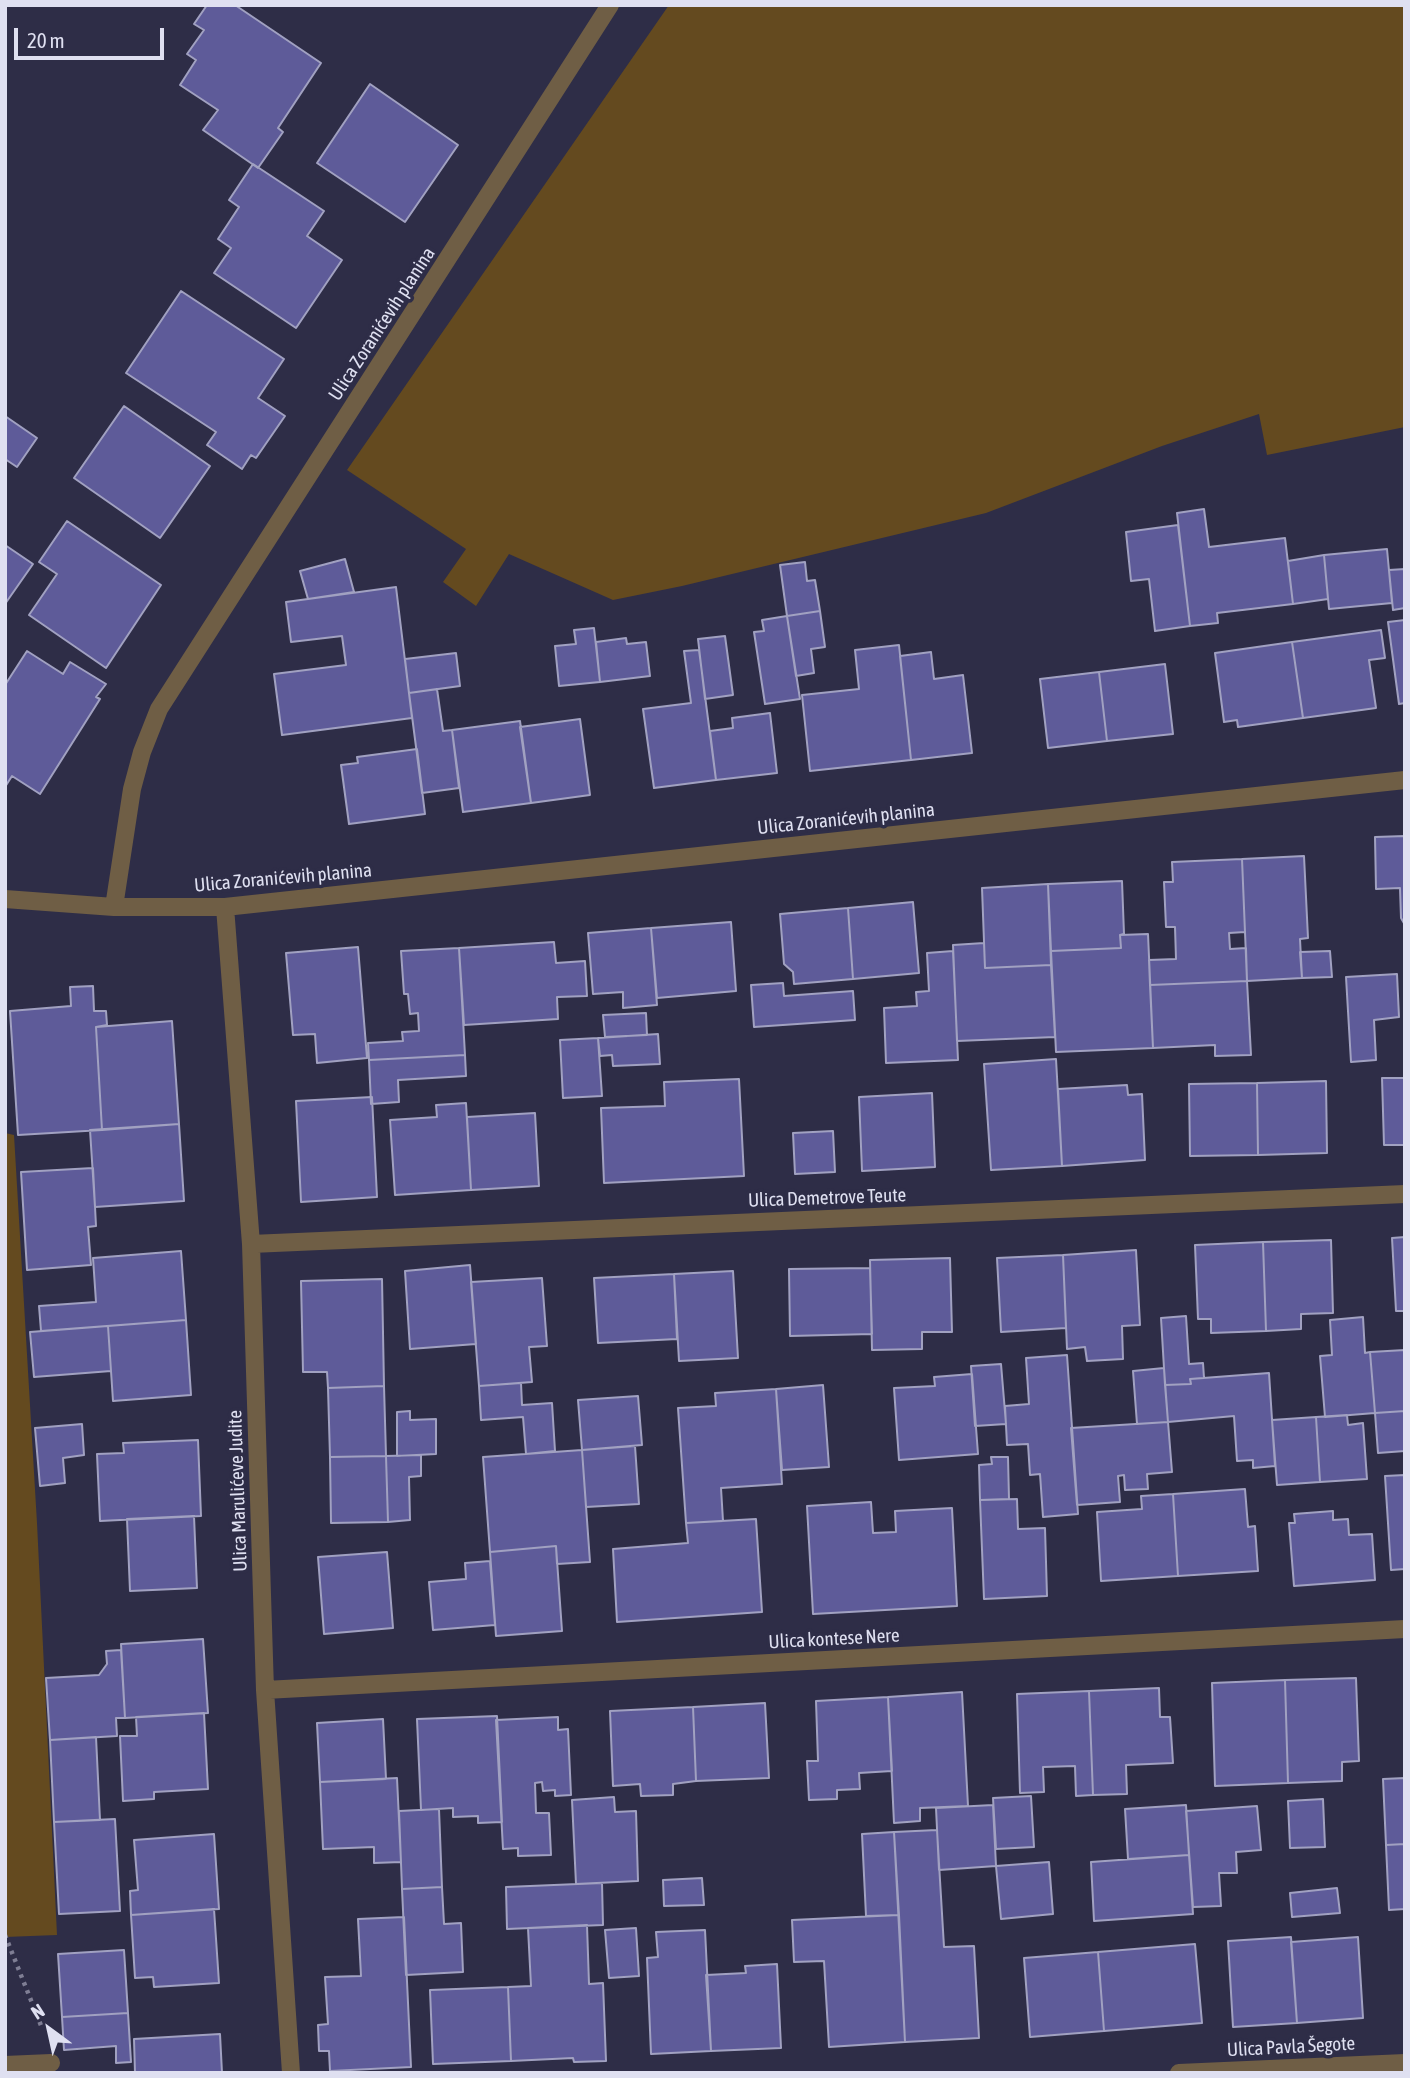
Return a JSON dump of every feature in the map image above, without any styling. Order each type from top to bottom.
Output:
[{"type":"street","name":"Ulica Zoranićevih planina","points":[[610,5],[159,709],[142,752],[132,789],[114,907],[225,907],[1405,780]]},
{"type":"street","points":[[5,899],[114,907]]},
{"type":"street","name":"Ulica Marulićeve Judite","points":[[225,907],[251,1244],[265,1690],[291,2073]]},
{"type":"street","name":"Ulica Demetrove Teute","points":[[251,1244],[1405,1194]]},
{"type":"street","name":"Ulica kontese Nere","points":[[265,1690],[1405,1629]]},
{"type":"street","points":[[5,2065],[51,2063]]},
{"type":"street","name":"Ulica Pavla Šegote","points":[[1179,2073],[1405,2063]]},
{"type":"path","points":[[5,1935],[41,2024],[51,2063]]},
{"type":"shaded area","points":[[669,5],[1405,5],[1405,427],[1267,455],[1259,414],[1162,446],[986,513],[613,600],[509,554],[476,606],[443,582],[466,549],[347,470]]},
{"type":"shaded area","points":[[5,1133],[14,1135],[37,1523],[57,1935],[5,1937]]},
{"type":"building","points":[[207,5],[235,5],[321,63],[278,128],[283,132],[258,168],[203,130],[218,110],[180,85],[196,60],[187,54],[204,30],[194,24]]},
{"type":"building","points":[[370,84],[458,145],[405,222],[317,163]]},
{"type":"building","points":[[253,164],[324,211],[307,236],[342,260],[296,328],[214,273],[231,248],[218,239],[239,207],[229,200]]},
{"type":"building","points":[[181,291],[284,359],[258,398],[285,416],[256,458],[251,455],[242,469],[207,445],[216,432],[126,373]]},
{"type":"building","points":[[124,406],[210,466],[160,538],[74,478]]},
{"type":"building","points":[[5,416],[37,438],[17,467],[5,459]]},
{"type":"building","points":[[1204,509],[1209,547],[1285,538],[1293,604],[1217,613],[1218,623],[1190,626],[1177,513]]},
{"type":"building","points":[[67,521],[161,585],[106,668],[29,615],[57,574],[39,562]]},
{"type":"building","points":[[1178,525],[1190,626],[1155,631],[1149,579],[1131,581],[1126,532]]},
{"type":"building","points":[[5,545],[33,564],[5,604]]},
{"type":"building","points":[[1387,549],[1392,603],[1329,609],[1324,555]]},
{"type":"building","points":[[1324,555],[1328,599],[1293,604],[1288,561]]},
{"type":"building","points":[[345,559],[354,592],[308,599],[300,571]]},
{"type":"building","points":[[805,562],[807,581],[815,580],[820,611],[787,616],[780,565]]},
{"type":"building","points":[[1405,569],[1405,608],[1393,610],[1389,570]]},
{"type":"building","points":[[396,587],[412,718],[282,735],[274,674],[346,665],[342,636],[291,642],[286,602]]},
{"type":"building","points":[[820,611],[825,647],[811,649],[814,673],[796,676],[787,616]]},
{"type":"building","points":[[787,616],[800,699],[765,704],[754,632],[764,631],[762,620]]},
{"type":"building","points":[[1405,620],[1405,703],[1399,704],[1388,622]]},
{"type":"building","points":[[594,628],[600,682],[559,686],[555,646],[576,644],[574,630]]},
{"type":"building","points":[[1381,630],[1385,658],[1369,660],[1376,708],[1303,718],[1292,642]]},
{"type":"building","points":[[725,636],[733,695],[705,699],[698,639]]},
{"type":"building","points":[[626,638],[627,644],[646,642],[650,676],[600,682],[596,642]]},
{"type":"building","points":[[1292,642],[1303,718],[1238,727],[1237,720],[1224,722],[1215,653]]},
{"type":"building","points":[[899,645],[911,760],[810,771],[802,695],[859,689],[855,650]]},
{"type":"building","points":[[699,650],[716,780],[654,788],[643,709],[691,703],[684,651]]},
{"type":"building","points":[[27,651],[63,674],[70,662],[106,684],[96,697],[100,699],[40,794],[12,776],[5,787],[5,685]]},
{"type":"building","points":[[931,652],[934,679],[963,675],[972,753],[911,760],[900,656]]},
{"type":"building","points":[[456,653],[460,686],[409,693],[405,659]]},
{"type":"building","points":[[1165,664],[1173,734],[1107,741],[1099,672]]},
{"type":"building","points":[[1099,672],[1107,741],[1048,748],[1040,679]]},
{"type":"building","points":[[437,689],[443,731],[452,730],[459,788],[422,793],[409,693]]},
{"type":"building","points":[[770,713],[777,773],[716,780],[710,731],[733,728],[732,718]]},
{"type":"building","points":[[580,719],[590,795],[531,803],[520,727]]},
{"type":"building","points":[[520,721],[531,803],[463,812],[452,730]]},
{"type":"building","points":[[417,749],[425,814],[349,824],[341,765],[358,763],[357,757]]},
{"type":"building","points":[[1405,836],[1405,925],[1401,918],[1400,888],[1376,889],[1375,837]]},
{"type":"building","points":[[1304,856],[1308,938],[1300,939],[1302,978],[1247,981],[1242,859]]},
{"type":"building","points":[[1242,859],[1245,932],[1229,933],[1230,949],[1246,948],[1247,981],[1150,985],[1149,960],[1176,959],[1175,927],[1166,927],[1164,882],[1173,882],[1172,862]]},
{"type":"building","points":[[1122,881],[1124,934],[1120,935],[1121,948],[1051,951],[1048,884]]},
{"type":"building","points":[[1048,884],[1051,965],[985,968],[982,888]]},
{"type":"building","points":[[913,902],[919,973],[853,979],[848,908]]},
{"type":"building","points":[[848,908],[853,979],[794,984],[793,972],[784,964],[780,914]]},
{"type":"building","points":[[731,922],[736,991],[657,998],[651,928]]},
{"type":"building","points":[[651,928],[657,1005],[623,1008],[623,992],[593,994],[588,933]]},
{"type":"building","points":[[1148,934],[1153,1048],[1056,1052],[1051,951],[1121,948],[1120,935]]},
{"type":"building","points":[[554,942],[556,963],[585,961],[587,996],[557,997],[558,1019],[464,1025],[459,948]]},
{"type":"building","points":[[984,943],[985,968],[1051,965],[1055,1037],[957,1041],[953,945]]},
{"type":"building","points":[[358,947],[367,1058],[317,1063],[315,1034],[293,1035],[286,953]]},
{"type":"building","points":[[459,948],[465,1055],[369,1060],[368,1043],[403,1041],[402,1032],[419,1031],[418,1013],[410,1014],[408,994],[404,994],[401,951]]},
{"type":"building","points":[[953,951],[958,1060],[886,1063],[884,1008],[917,1006],[916,992],[929,991],[927,953]]},
{"type":"building","points":[[1330,951],[1332,977],[1302,978],[1300,952]]},
{"type":"building","points":[[1397,974],[1399,1017],[1374,1020],[1376,1060],[1351,1062],[1346,977]]},
{"type":"building","points":[[1247,981],[1251,1055],[1215,1056],[1215,1045],[1153,1048],[1150,985]]},
{"type":"building","points":[[783,983],[784,996],[853,991],[855,1020],[754,1027],[751,985]]},
{"type":"building","points":[[93,986],[94,1011],[106,1011],[107,1025],[96,1027],[102,1130],[18,1135],[10,1011],[71,1006],[70,987]]},
{"type":"building","points":[[646,1013],[647,1035],[605,1037],[603,1015]]},
{"type":"building","points":[[172,1021],[179,1124],[102,1130],[96,1027]]},
{"type":"building","points":[[658,1034],[660,1064],[613,1066],[612,1055],[600,1056],[598,1038]]},
{"type":"building","points":[[598,1038],[602,1096],[563,1098],[560,1040]]},
{"type":"building","points":[[465,1055],[466,1076],[398,1080],[399,1102],[371,1104],[369,1060]]},
{"type":"building","points":[[1056,1059],[1062,1166],[991,1170],[984,1064]]},
{"type":"building","points":[[1382,1078],[1405,1078],[1405,1145],[1384,1145]]},
{"type":"building","points":[[739,1079],[744,1176],[604,1183],[601,1108],[665,1106],[664,1082]]},
{"type":"building","points":[[1326,1081],[1327,1153],[1258,1155],[1257,1083]]},
{"type":"building","points":[[1257,1083],[1258,1155],[1190,1156],[1189,1084]]},
{"type":"building","points":[[1127,1085],[1128,1095],[1142,1094],[1145,1160],[1062,1166],[1058,1089]]},
{"type":"building","points":[[932,1093],[935,1167],[862,1171],[859,1097]]},
{"type":"building","points":[[372,1097],[377,1197],[301,1202],[296,1101]]},
{"type":"building","points":[[466,1103],[471,1190],[395,1195],[390,1120],[437,1117],[436,1105]]},
{"type":"building","points":[[535,1113],[539,1186],[471,1190],[467,1117]]},
{"type":"building","points":[[179,1124],[184,1201],[95,1207],[90,1130]]},
{"type":"building","points":[[833,1131],[835,1172],[795,1174],[793,1133]]},
{"type":"building","points":[[93,1168],[96,1226],[88,1227],[91,1265],[27,1270],[21,1172]]},
{"type":"building","points":[[1405,1237],[1405,1311],[1396,1311],[1392,1238]]},
{"type":"building","points":[[1331,1240],[1333,1313],[1301,1314],[1301,1329],[1266,1331],[1263,1242]]},
{"type":"building","points":[[1263,1242],[1266,1331],[1211,1333],[1211,1319],[1198,1319],[1195,1245]]},
{"type":"building","points":[[1136,1250],[1140,1325],[1122,1326],[1123,1359],[1087,1361],[1085,1347],[1067,1349],[1063,1255]]},
{"type":"building","points":[[181,1251],[186,1320],[41,1331],[39,1306],[96,1302],[93,1258]]},
{"type":"building","points":[[1063,1255],[1066,1328],[1001,1332],[997,1258]]},
{"type":"building","points":[[950,1258],[952,1332],[922,1332],[922,1349],[872,1350],[870,1260]]},
{"type":"building","points":[[470,1265],[476,1344],[410,1349],[405,1271]]},
{"type":"building","points":[[870,1268],[872,1334],[790,1336],[789,1269]]},
{"type":"building","points":[[733,1271],[738,1358],[679,1361],[674,1274]]},
{"type":"building","points":[[674,1274],[677,1339],[598,1343],[594,1278]]},
{"type":"building","points":[[542,1278],[547,1346],[529,1347],[532,1382],[479,1386],[471,1282]]},
{"type":"building","points":[[382,1279],[384,1386],[328,1388],[327,1372],[303,1372],[301,1281]]},
{"type":"building","points":[[1186,1316],[1189,1364],[1203,1363],[1204,1378],[1190,1379],[1191,1384],[1165,1385],[1161,1318]]},
{"type":"building","points":[[1363,1317],[1365,1353],[1370,1352],[1375,1413],[1325,1417],[1320,1356],[1332,1355],[1330,1320]]},
{"type":"building","points":[[186,1320],[191,1395],[113,1401],[108,1326]]},
{"type":"building","points":[[108,1326],[111,1371],[34,1377],[30,1332]]},
{"type":"building","points":[[1405,1350],[1405,1411],[1375,1413],[1370,1352]]},
{"type":"building","points":[[1067,1355],[1078,1514],[1043,1517],[1040,1474],[1030,1475],[1028,1444],[1007,1445],[1005,1406],[1029,1404],[1026,1358]]},
{"type":"building","points":[[1001,1364],[1006,1424],[975,1426],[971,1366]]},
{"type":"building","points":[[1164,1368],[1168,1422],[1137,1424],[1133,1371]]},
{"type":"building","points":[[1269,1373],[1275,1466],[1253,1468],[1253,1460],[1237,1461],[1234,1416],[1168,1422],[1165,1385],[1191,1384],[1190,1379]]},
{"type":"building","points":[[972,1374],[978,1454],[899,1460],[894,1388],[935,1386],[934,1377]]},
{"type":"building","points":[[521,1383],[522,1405],[552,1403],[555,1451],[526,1454],[523,1417],[481,1420],[479,1386]]},
{"type":"building","points":[[823,1385],[829,1467],[782,1470],[776,1389]]},
{"type":"building","points":[[384,1386],[386,1456],[330,1457],[328,1388]]},
{"type":"building","points":[[776,1389],[782,1484],[721,1488],[723,1521],[686,1523],[678,1408],[716,1406],[715,1393]]},
{"type":"building","points":[[638,1396],[642,1445],[582,1450],[578,1400]]},
{"type":"building","points":[[410,1411],[410,1420],[436,1419],[436,1454],[397,1456],[397,1412]]},
{"type":"building","points":[[1405,1411],[1405,1451],[1378,1453],[1375,1413]]},
{"type":"building","points":[[1347,1415],[1348,1425],[1363,1423],[1367,1479],[1320,1482],[1316,1417]]},
{"type":"building","points":[[1316,1417],[1320,1482],[1277,1485],[1272,1420]]},
{"type":"building","points":[[1168,1422],[1172,1472],[1147,1474],[1148,1489],[1125,1490],[1124,1475],[1118,1476],[1120,1502],[1077,1505],[1071,1428]]},
{"type":"building","points":[[82,1424],[84,1455],[63,1458],[65,1483],[40,1486],[35,1428]]},
{"type":"building","points":[[198,1440],[201,1516],[100,1521],[97,1454],[124,1453],[123,1443]]},
{"type":"building","points":[[635,1446],[639,1504],[586,1507],[582,1450]]},
{"type":"building","points":[[582,1450],[590,1562],[557,1564],[556,1546],[490,1552],[483,1457]]},
{"type":"building","points":[[421,1455],[421,1476],[409,1477],[410,1520],[388,1522],[386,1456]]},
{"type":"building","points":[[386,1456],[388,1522],[331,1523],[330,1457]]},
{"type":"building","points":[[991,1457],[1008,1457],[1009,1499],[980,1500],[979,1465],[992,1464]]},
{"type":"building","points":[[1405,1475],[1405,1569],[1391,1570],[1385,1476]]},
{"type":"building","points":[[1245,1489],[1248,1527],[1255,1526],[1258,1571],[1178,1576],[1173,1494]]},
{"type":"building","points":[[1173,1494],[1178,1576],[1101,1581],[1097,1512],[1142,1509],[1141,1496]]},
{"type":"building","points":[[1017,1499],[1018,1529],[1045,1528],[1047,1596],[984,1599],[980,1500]]},
{"type":"building","points":[[871,1502],[873,1533],[896,1532],[895,1511],[952,1508],[957,1606],[813,1614],[807,1506]]},
{"type":"building","points":[[1333,1511],[1333,1520],[1348,1519],[1349,1535],[1372,1534],[1375,1580],[1294,1586],[1289,1523],[1295,1523],[1294,1514]]},
{"type":"building","points":[[194,1516],[197,1588],[130,1591],[127,1519]]},
{"type":"building","points":[[756,1519],[762,1612],[617,1622],[613,1549],[688,1543],[686,1523]]},
{"type":"building","points":[[556,1546],[562,1631],[496,1636],[490,1552]]},
{"type":"building","points":[[387,1552],[393,1628],[324,1634],[318,1557]]},
{"type":"building","points":[[490,1561],[495,1625],[433,1630],[429,1582],[466,1579],[465,1563]]},
{"type":"building","points":[[203,1639],[208,1713],[125,1718],[121,1644]]},
{"type":"building","points":[[121,1650],[125,1718],[116,1718],[117,1736],[50,1740],[46,1678],[99,1675],[107,1664],[106,1651]]},
{"type":"building","points":[[1356,1678],[1359,1761],[1342,1762],[1342,1781],[1288,1783],[1285,1680]]},
{"type":"building","points":[[1285,1680],[1288,1783],[1215,1786],[1212,1683]]},
{"type":"building","points":[[1159,1688],[1160,1717],[1170,1717],[1173,1763],[1126,1765],[1127,1794],[1093,1795],[1089,1691]]},
{"type":"building","points":[[1089,1691],[1093,1795],[1076,1796],[1075,1766],[1043,1767],[1044,1792],[1020,1793],[1017,1694]]},
{"type":"building","points":[[962,1692],[968,1806],[920,1808],[920,1821],[894,1823],[888,1697]]},
{"type":"building","points":[[888,1697],[892,1771],[859,1773],[860,1789],[837,1790],[837,1799],[809,1800],[807,1761],[818,1761],[816,1701]]},
{"type":"building","points":[[765,1703],[769,1778],[696,1781],[693,1707]]},
{"type":"building","points":[[693,1707],[696,1781],[673,1784],[673,1795],[641,1796],[640,1784],[613,1786],[610,1711]]},
{"type":"building","points":[[204,1713],[208,1789],[154,1792],[154,1799],[123,1801],[120,1736],[137,1736],[136,1717]]},
{"type":"building","points":[[497,1716],[502,1822],[478,1823],[478,1816],[453,1817],[453,1808],[421,1810],[417,1719]]},
{"type":"building","points":[[558,1717],[558,1730],[568,1729],[571,1795],[555,1796],[555,1790],[543,1791],[542,1782],[535,1783],[536,1813],[549,1813],[551,1855],[518,1856],[518,1848],[503,1849],[496,1720]]},
{"type":"building","points":[[383,1719],[386,1779],[320,1782],[317,1723]]},
{"type":"building","points":[[96,1737],[100,1820],[54,1822],[50,1740]]},
{"type":"building","points":[[397,1778],[401,1862],[374,1863],[374,1847],[323,1849],[320,1782]]},
{"type":"building","points":[[1405,1778],[1405,1844],[1386,1845],[1383,1779]]},
{"type":"building","points":[[1031,1796],[1034,1847],[996,1849],[993,1798]]},
{"type":"building","points":[[614,1797],[615,1812],[636,1811],[638,1881],[576,1884],[572,1800]]},
{"type":"building","points":[[1323,1799],[1325,1847],[1290,1848],[1288,1801]]},
{"type":"building","points":[[993,1805],[996,1866],[939,1870],[936,1808]]},
{"type":"building","points":[[1186,1805],[1189,1855],[1128,1859],[1125,1809]]},
{"type":"building","points":[[1257,1806],[1261,1850],[1236,1852],[1237,1873],[1219,1873],[1221,1906],[1193,1907],[1186,1811]]},
{"type":"building","points":[[439,1809],[442,1887],[402,1889],[399,1811]]},
{"type":"building","points":[[115,1819],[120,1911],[59,1914],[54,1822]]},
{"type":"building","points":[[937,1830],[944,1947],[974,1946],[979,2038],[905,2042],[894,1832]]},
{"type":"building","points":[[894,1832],[899,1915],[866,1916],[862,1834]]},
{"type":"building","points":[[214,1834],[219,1909],[131,1915],[130,1891],[138,1890],[134,1840]]},
{"type":"building","points":[[1405,1844],[1405,1909],[1389,1910],[1386,1845]]},
{"type":"building","points":[[1189,1855],[1193,1914],[1094,1921],[1091,1862]]},
{"type":"building","points":[[1049,1862],[1053,1914],[1001,1919],[996,1866]]},
{"type":"building","points":[[702,1878],[704,1905],[664,1906],[663,1880]]},
{"type":"building","points":[[602,1883],[603,1925],[507,1929],[506,1887]]},
{"type":"building","points":[[442,1887],[444,1924],[461,1923],[463,1972],[406,1975],[402,1889]]},
{"type":"building","points":[[1337,1888],[1340,1913],[1292,1917],[1290,1893]]},
{"type":"building","points":[[214,1909],[219,1983],[154,1987],[153,1977],[135,1978],[131,1915]]},
{"type":"building","points":[[899,1915],[905,2042],[829,2047],[824,1961],[794,1962],[792,1920]]},
{"type":"building","points":[[404,1917],[411,2067],[330,2071],[329,2051],[319,2051],[318,2025],[328,2024],[325,1977],[361,1976],[358,1919]]},
{"type":"building","points":[[587,1925],[589,1984],[603,1983],[606,2061],[574,2062],[573,2058],[511,2061],[508,1987],[531,1986],[528,1928]]},
{"type":"building","points":[[636,1928],[639,1976],[609,1978],[605,1930]]},
{"type":"building","points":[[705,1930],[711,2051],[651,2054],[647,1958],[658,1957],[656,1932]]},
{"type":"building","points":[[1291,1937],[1297,2023],[1233,2027],[1228,1941]]},
{"type":"building","points":[[1358,1937],[1363,2018],[1297,2023],[1291,1942]]},
{"type":"building","points":[[1195,1944],[1202,2023],[1104,2031],[1098,1952]]},
{"type":"building","points":[[124,1950],[128,2013],[62,2017],[58,1954]]},
{"type":"building","points":[[1098,1952],[1104,2031],[1030,2037],[1024,1958]]},
{"type":"building","points":[[777,1964],[781,2048],[711,2051],[706,1975],[746,1973],[745,1966]]},
{"type":"building","points":[[508,1987],[511,2061],[433,2064],[430,1990]]},
{"type":"building","points":[[128,2013],[131,2062],[116,2063],[116,2046],[64,2050],[62,2017]]},
{"type":"building","points":[[220,2034],[222,2073],[135,2073],[134,2039]]}]
